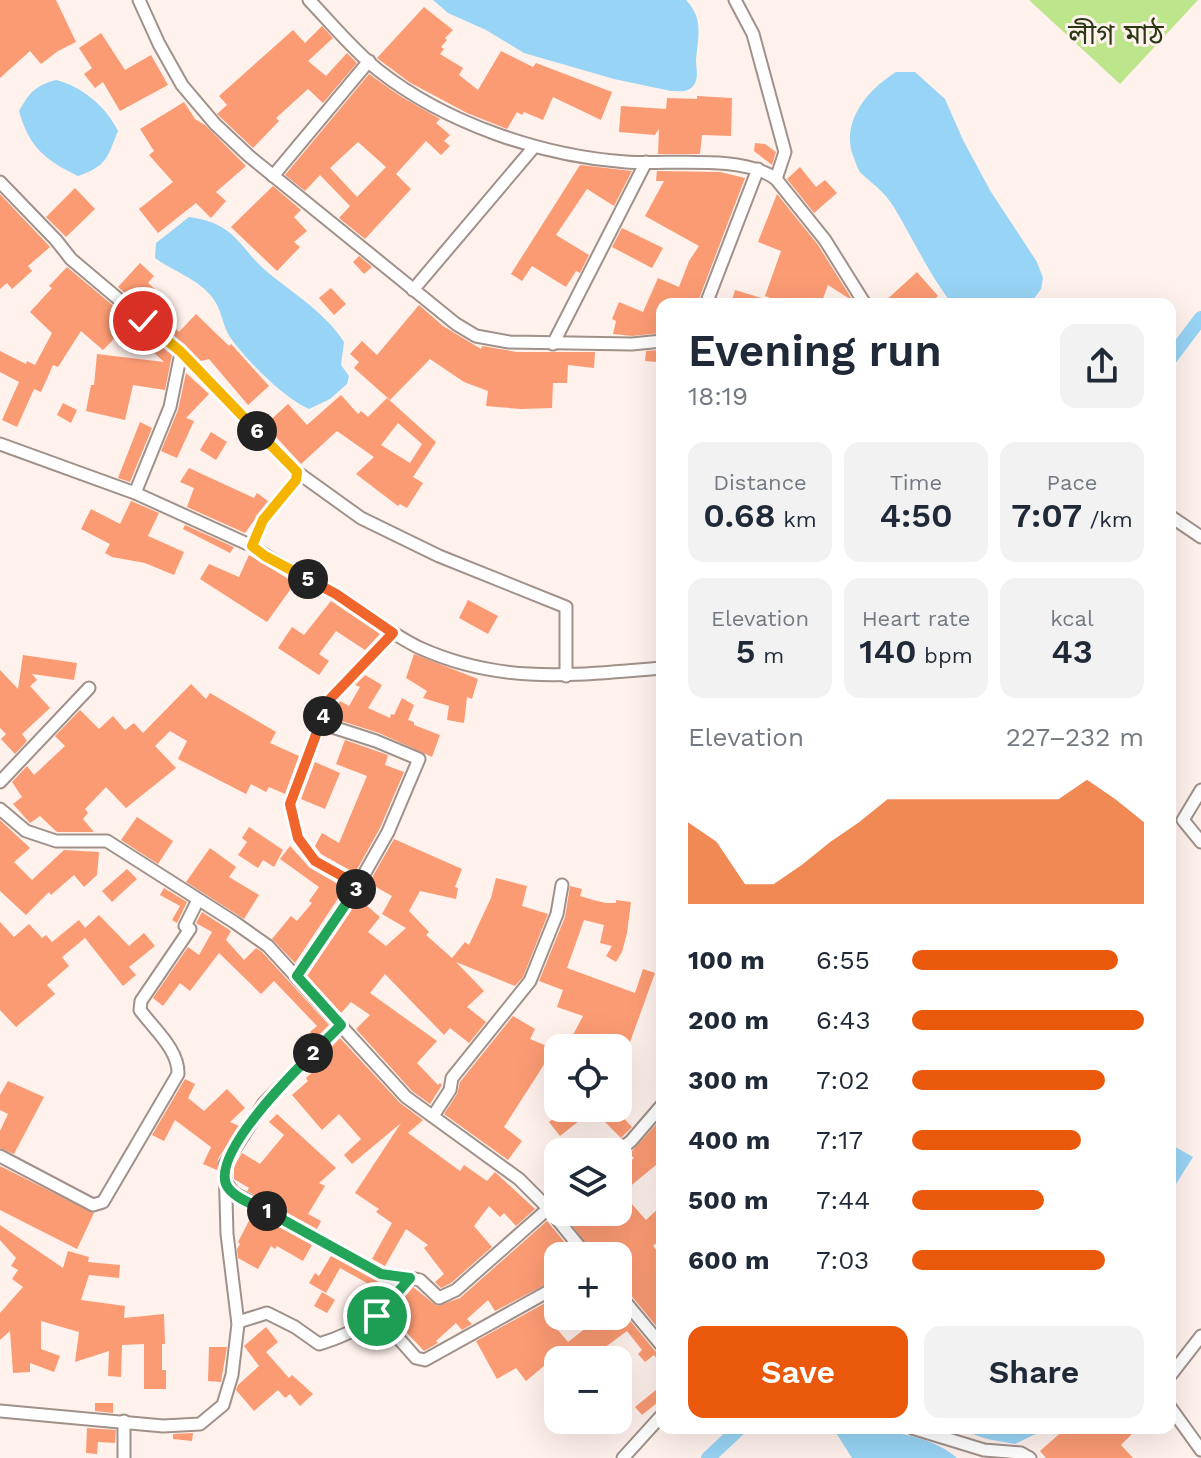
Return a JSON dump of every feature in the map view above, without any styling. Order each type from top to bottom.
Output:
[{"type":"street","points":[[139,0],[182,85],[215,124],[273,176],[456,324],[476,336],[509,342],[656,342]]},
{"type":"street","points":[[309,0],[369,61],[415,94],[469,122],[534,147],[624,162],[721,164],[758,169],[776,179],[825,240],[861,298]]},
{"type":"street","points":[[735,0],[753,34],[785,152],[776,179]]},
{"type":"street","points":[[273,176],[369,61]]},
{"type":"street","points":[[413,290],[534,147]]},
{"type":"street","points":[[553,344],[646,162]]},
{"type":"street","points":[[708,298],[758,169]]},
{"type":"street","points":[[0,183],[71,259],[181,353],[297,472],[374,524],[439,556],[566,607],[566,676]]},
{"type":"street","points":[[135,493],[170,407],[181,353]]},
{"type":"street","points":[[0,444],[74,468],[252,546],[419,647],[489,671],[566,676],[656,668]]},
{"type":"street","points":[[252,546],[263,520],[296,480],[297,472]]},
{"type":"street","points":[[1176,520],[1201,537]]},
{"type":"street","points":[[358,885],[315,861],[298,838],[290,804],[330,699],[393,633]]},
{"type":"street","points":[[0,782],[89,688]]},
{"type":"street","points":[[297,976],[358,885],[388,832],[419,759],[320,723]]},
{"type":"street","points":[[1201,790],[1183,820],[1201,842]]},
{"type":"street","points":[[0,809],[26,831],[56,841],[107,841],[268,946],[406,1097],[519,1179],[544,1204]]},
{"type":"street","points":[[433,1116],[450,1090],[452,1078],[530,981],[557,914],[562,885]]},
{"type":"street","points":[[0,1156],[93,1205],[103,1202],[178,1074],[174,1053],[140,1010],[141,1001],[190,929],[185,926],[198,900]]},
{"type":"street","points":[[0,1411],[163,1426],[200,1424],[223,1405],[232,1375],[238,1322],[227,1234],[225,1164],[264,1103],[341,1025]]},
{"type":"street","points":[[632,1140],[656,1112]]},
{"type":"street","points":[[226,1183],[234,1193],[381,1274],[420,1280],[439,1298],[456,1290],[544,1212]]},
{"type":"street","points":[[563,1226],[576,1242]]},
{"type":"street","points":[[238,1322],[267,1313],[319,1344],[348,1336],[378,1315],[410,1278]]},
{"type":"street","points":[[378,1315],[416,1358],[425,1360],[544,1294]]},
{"type":"street","points":[[632,1310],[656,1339]]},
{"type":"street","points":[[1176,1368],[1201,1336]]},
{"type":"street","points":[[1176,1415],[1201,1450]]},
{"type":"street","points":[[124,1421],[124,1458]]},
{"type":"street","points":[[623,1458],[656,1422]]},
{"type":"street","points":[[932,1434],[984,1450],[1021,1453],[1030,1458]]},
{"type":"green space","name":"লীগ মাঠ","points":[[1029,0],[1198,0],[1120,84]]},
{"type":"water","points":[[433,0],[686,0],[698,21],[696,82],[692,88],[671,91],[614,79],[524,53],[486,30],[448,13]]},
{"type":"water","points":[[896,72],[915,72],[945,99],[991,192],[1037,262],[1043,278],[1041,289],[1034,298],[948,298],[891,203],[859,171],[850,145],[853,120],[866,97]]},
{"type":"water","points":[[56,80],[92,98],[107,113],[118,131],[105,160],[95,169],[78,176],[40,151],[28,134],[19,111],[34,91]]},
{"type":"water","points":[[189,217],[211,222],[230,233],[260,266],[336,331],[344,342],[341,365],[349,376],[347,384],[330,399],[309,409],[277,387],[230,337],[212,297],[193,280],[155,258],[156,243]]},
{"type":"water","points":[[1176,1147],[1193,1157],[1176,1184]]},
{"type":"water","points":[[837,1434],[902,1434],[931,1442],[957,1458],[852,1458]]},
{"type":"water","points":[[972,1434],[1036,1434],[1015,1444]]},
{"type":"building","points":[[0,0],[56,0],[76,42],[41,64],[30,51],[0,78]]},
{"type":"building","points":[[424,7],[453,30],[445,38],[447,40],[440,54],[463,68],[459,75],[478,90],[501,51],[533,67],[536,63],[612,92],[601,120],[553,97],[543,120],[517,112],[507,129],[467,113],[409,82],[377,58]]},
{"type":"building","points":[[322,26],[333,38],[308,61],[326,76],[347,53],[357,63],[323,103],[308,89],[276,118],[279,121],[253,148],[217,114],[227,105],[219,96],[293,30],[305,43]]},
{"type":"building","points":[[101,33],[125,70],[151,55],[168,85],[120,111],[103,82],[95,88],[84,74],[92,68],[79,48]]},
{"type":"building","points":[[369,74],[440,119],[436,123],[450,135],[444,141],[450,146],[441,155],[426,141],[396,174],[411,189],[365,239],[339,218],[350,206],[320,175],[305,191],[285,175]],"holes":[[[358,142],[386,167],[357,197],[330,168]]]},
{"type":"building","points":[[697,96],[732,98],[731,136],[702,135],[700,154],[658,154],[659,129],[655,135],[619,132],[621,106],[666,109],[667,98],[697,99]]},
{"type":"building","points":[[184,102],[195,119],[246,166],[216,192],[226,201],[211,218],[196,203],[158,233],[139,209],[173,182],[149,155],[154,151],[140,129]]},
{"type":"building","points":[[755,143],[765,144],[776,152],[772,165],[754,151]]},
{"type":"building","points":[[580,165],[632,171],[614,206],[587,189],[556,235],[589,255],[580,273],[576,271],[566,287],[532,266],[522,281],[511,274]]},
{"type":"building","points":[[800,167],[816,187],[825,180],[837,193],[814,213],[787,179]]},
{"type":"building","points":[[657,171],[720,172],[745,178],[699,298],[656,298],[656,334],[613,334],[616,321],[612,319],[619,302],[643,312],[658,278],[679,287],[689,261],[699,246],[645,216],[664,181],[656,181]]},
{"type":"building","points":[[273,186],[301,210],[294,217],[307,231],[294,242],[300,247],[277,271],[231,227]]},
{"type":"building","points":[[75,188],[95,209],[66,237],[46,217]]},
{"type":"building","points":[[0,194],[50,247],[28,266],[32,271],[12,289],[7,283],[0,289]]},
{"type":"building","points":[[777,194],[818,245],[851,298],[828,285],[823,298],[765,296],[781,251],[758,242]]},
{"type":"building","points":[[622,228],[663,248],[652,268],[612,247]]},
{"type":"building","points":[[359,256],[372,267],[364,274],[353,262]]},
{"type":"building","points":[[140,263],[154,276],[148,283],[166,299],[156,310],[179,332],[196,314],[229,346],[231,344],[269,386],[248,405],[209,359],[201,361],[118,287]]},
{"type":"building","points":[[67,267],[172,355],[165,390],[133,385],[125,420],[86,411],[91,385],[94,385],[97,354],[164,362],[126,327],[103,350],[81,331],[58,367],[53,365],[41,392],[34,389],[17,427],[2,420],[19,382],[0,372],[0,351],[26,364],[27,361],[35,365],[52,333],[30,312]]},
{"type":"building","points":[[917,272],[938,296],[936,298],[889,298]]},
{"type":"building","points":[[331,288],[346,304],[334,315],[319,298]]},
{"type":"building","points":[[735,290],[761,298],[733,298]]},
{"type":"building","points":[[419,305],[443,326],[481,349],[482,346],[517,352],[595,352],[594,368],[568,365],[567,383],[553,383],[552,408],[521,409],[486,406],[488,391],[464,382],[430,359],[390,400],[354,368],[359,362],[350,354],[362,341],[377,355]]},
{"type":"building","points":[[656,350],[656,362],[645,361],[646,351]]},
{"type":"building","points":[[186,373],[209,394],[186,418],[194,421],[177,458],[161,451],[178,410]]},
{"type":"building","points":[[341,395],[358,414],[361,411],[368,417],[387,398],[436,442],[413,477],[423,483],[407,508],[398,506],[356,474],[374,457],[337,431],[301,464],[265,425],[288,404],[307,425]],"holes":[[[398,423],[422,444],[410,463],[381,445]]]},
{"type":"building","points":[[63,403],[77,410],[71,423],[57,415]]},
{"type":"building","points":[[140,422],[152,428],[130,482],[118,478]]},
{"type":"building","points":[[211,432],[227,442],[216,460],[200,450]]},
{"type":"building","points":[[189,468],[254,498],[257,493],[268,501],[245,533],[187,507],[194,488],[180,482]]},
{"type":"building","points":[[131,501],[159,513],[148,536],[184,552],[174,575],[145,563],[112,557],[105,553],[110,544],[81,529],[91,509],[120,524]]},
{"type":"building","points":[[185,525],[234,547],[230,553],[183,529]]},
{"type":"building","points":[[249,555],[295,583],[267,622],[200,579],[209,564],[239,577]]},
{"type":"building","points":[[468,600],[498,616],[488,634],[459,618]]},
{"type":"building","points":[[331,601],[380,634],[365,650],[336,631],[319,654],[329,661],[319,675],[278,648],[292,627],[304,635]]},
{"type":"building","points":[[414,654],[478,679],[472,699],[467,697],[464,723],[447,720],[449,706],[423,698],[427,691],[406,678]]},
{"type":"building","points":[[23,655],[77,663],[74,680],[32,674],[37,680],[30,686],[50,708],[22,734],[27,741],[15,754],[1,739],[6,734],[0,728],[0,670],[18,689]]},
{"type":"building","points":[[365,675],[382,685],[368,708],[390,718],[402,698],[414,705],[408,720],[440,735],[432,757],[379,733],[332,718],[340,701],[349,706],[360,687],[355,685]]},
{"type":"building","points":[[191,684],[206,699],[210,693],[276,732],[270,743],[299,756],[285,794],[269,787],[266,792],[251,784],[246,794],[178,759],[187,741],[170,731],[155,746],[176,768],[126,808],[106,787],[85,809],[88,813],[83,819],[94,832],[57,832],[40,816],[30,823],[13,804],[22,797],[12,782],[27,766],[34,775],[65,746],[55,736],[80,710],[99,729],[113,716],[125,730],[134,723],[143,733]]},
{"type":"building","points":[[345,740],[388,755],[385,765],[404,772],[380,828],[355,873],[321,854],[315,846],[322,833],[339,843],[367,776],[336,764]]},
{"type":"building","points":[[315,762],[340,773],[325,809],[301,799]]},
{"type":"building","points":[[137,817],[173,841],[158,864],[121,840]]},
{"type":"building","points":[[0,820],[30,848],[14,862],[32,880],[64,850],[99,852],[97,875],[84,887],[74,875],[51,895],[49,892],[26,915],[0,891]]},
{"type":"building","points":[[249,827],[283,850],[274,867],[263,860],[258,868],[238,855],[247,842],[242,838]]},
{"type":"building","points":[[394,839],[462,869],[455,887],[458,888],[456,899],[420,891],[409,911],[429,932],[426,935],[452,958],[465,942],[469,945],[491,898],[496,878],[527,886],[522,906],[548,914],[523,977],[515,986],[456,962],[484,991],[467,1007],[486,1022],[469,1043],[450,1028],[444,1035],[385,974],[370,993],[437,1041],[417,1063],[438,1085],[442,1085],[430,1104],[412,1091],[356,1029],[370,1015],[351,1002],[341,1013],[307,976],[359,899],[380,917],[368,932],[386,946],[406,928],[382,914],[392,896],[369,883]]},
{"type":"building","points":[[290,846],[310,868],[345,888],[295,963],[272,939],[291,916],[297,921],[312,903],[309,901],[319,887],[280,859]]},
{"type":"building","points":[[210,848],[236,867],[229,877],[259,895],[244,919],[186,882]]},
{"type":"building","points":[[127,869],[137,879],[112,902],[102,891]]},
{"type":"building","points":[[570,886],[582,889],[580,896],[593,900],[631,902],[627,933],[616,962],[606,956],[612,946],[600,943],[604,925],[584,920],[567,968],[635,993],[643,969],[655,973],[632,1036],[632,1034],[574,1034],[583,1016],[557,1007],[563,990],[539,981],[565,917]]},
{"type":"building","points":[[164,888],[187,902],[177,923],[172,920],[180,906],[160,895]]},
{"type":"building","points":[[202,912],[231,931],[226,940],[244,960],[256,948],[262,952],[329,1025],[316,1038],[310,1032],[317,1026],[274,981],[261,994],[219,953],[190,991],[180,983],[163,1006],[153,998],[188,947],[199,955],[212,932],[196,923]]},
{"type":"building","points":[[99,915],[129,946],[144,933],[155,946],[129,967],[136,975],[123,986],[85,938],[62,957],[69,966],[47,985],[55,994],[16,1027],[0,1010],[0,922],[14,937],[29,924],[42,938],[46,935],[52,942],[79,920],[85,928]]},
{"type":"building","points":[[513,1016],[535,1029],[530,1039],[544,1045],[544,1065],[504,1127],[522,1141],[508,1160],[444,1114],[457,1094],[460,1082]]},
{"type":"building","points":[[340,1038],[400,1103],[423,1120],[408,1133],[460,1171],[464,1165],[487,1181],[495,1172],[535,1209],[516,1226],[504,1213],[500,1217],[489,1206],[474,1226],[492,1247],[441,1288],[435,1282],[444,1274],[424,1248],[428,1245],[406,1229],[385,1266],[372,1259],[392,1223],[376,1212],[379,1209],[355,1193],[401,1123],[352,1164],[344,1155],[361,1139],[339,1114],[322,1130],[292,1095],[308,1081],[306,1078],[319,1066],[316,1063]]},
{"type":"building","points":[[185,1079],[195,1084],[188,1098],[204,1111],[227,1089],[245,1108],[230,1122],[239,1126],[218,1159],[217,1170],[203,1164],[211,1147],[175,1120],[164,1141],[152,1135]]},
{"type":"building","points":[[8,1081],[44,1097],[14,1154],[0,1148],[0,1131],[8,1114],[0,1110],[0,1095]]},
{"type":"building","points":[[277,1114],[336,1168],[319,1183],[325,1186],[308,1214],[321,1221],[317,1229],[247,1191],[249,1188],[234,1179],[234,1166],[242,1153],[260,1164],[284,1135],[269,1122]]},
{"type":"building","points":[[549,1122],[578,1122],[560,1136]]},
{"type":"building","points":[[605,1122],[627,1122],[632,1127],[621,1138]]},
{"type":"building","points":[[656,1125],[656,1165],[632,1185],[632,1151]]},
{"type":"building","points":[[0,1166],[94,1213],[77,1249],[0,1210]]},
{"type":"building","points":[[632,1204],[646,1220],[656,1211],[656,1243],[653,1246],[656,1249],[656,1326],[632,1297],[632,1242],[584,1242],[572,1226],[632,1226]]},
{"type":"building","points":[[253,1213],[312,1245],[303,1261],[277,1246],[275,1249],[271,1246],[258,1269],[238,1258],[238,1242]]},
{"type":"building","points":[[544,1224],[551,1226],[564,1242],[544,1242],[544,1285],[495,1311],[488,1300],[467,1319],[472,1324],[462,1330],[456,1323],[436,1341],[438,1343],[424,1351],[389,1314],[405,1300],[413,1287],[437,1306],[460,1298]]},
{"type":"building","points":[[0,1225],[63,1268],[68,1251],[89,1257],[88,1262],[120,1265],[119,1278],[89,1275],[81,1300],[125,1306],[124,1318],[164,1314],[162,1370],[166,1370],[166,1389],[144,1389],[144,1344],[122,1345],[121,1377],[108,1376],[109,1351],[75,1362],[79,1332],[41,1321],[41,1349],[60,1356],[54,1372],[30,1363],[30,1372],[13,1373],[10,1331],[0,1340],[0,1313],[23,1287],[12,1279],[18,1270],[11,1266],[16,1258],[0,1240]]},
{"type":"building","points":[[331,1256],[381,1283],[374,1287],[340,1268],[326,1293],[309,1283],[315,1273],[319,1276]]},
{"type":"building","points":[[322,1292],[335,1300],[327,1313],[314,1306]]},
{"type":"building","points":[[544,1304],[544,1330],[558,1330],[568,1342],[583,1330],[632,1330],[632,1323],[656,1351],[656,1358],[654,1355],[645,1362],[638,1354],[642,1350],[627,1331],[607,1346],[544,1346],[544,1366],[526,1381],[516,1368],[497,1379],[476,1341]]},
{"type":"building","points":[[266,1327],[278,1342],[266,1352],[289,1378],[292,1375],[313,1394],[300,1406],[290,1394],[285,1398],[278,1390],[254,1411],[236,1390],[259,1366],[244,1346]]},
{"type":"building","points":[[209,1347],[227,1347],[221,1382],[208,1381]]},
{"type":"building","points":[[656,1390],[656,1404],[642,1415],[635,1407]]},
{"type":"building","points":[[95,1403],[113,1403],[113,1413],[95,1411]]},
{"type":"building","points":[[87,1428],[116,1430],[115,1443],[98,1442],[97,1454],[86,1453]]},
{"type":"building","points":[[193,1433],[192,1441],[173,1439],[173,1434]]},
{"type":"building","points":[[1059,1434],[1132,1434],[1121,1445],[1133,1458],[1046,1458],[1040,1451]]},
{"type":"waterway","points":[[1176,351],[1201,318]]},
{"type":"waterway","points":[[708,1458],[734,1434]]},
{"type":"route","points":[[143,321],[180,351],[297,472],[296,480],[263,520],[252,546],[336,594],[393,633],[330,699],[290,804],[298,838],[315,861],[358,885],[297,976],[341,1025],[264,1103],[225,1164],[226,1183],[234,1193],[381,1274],[410,1278],[377,1316]]}]
